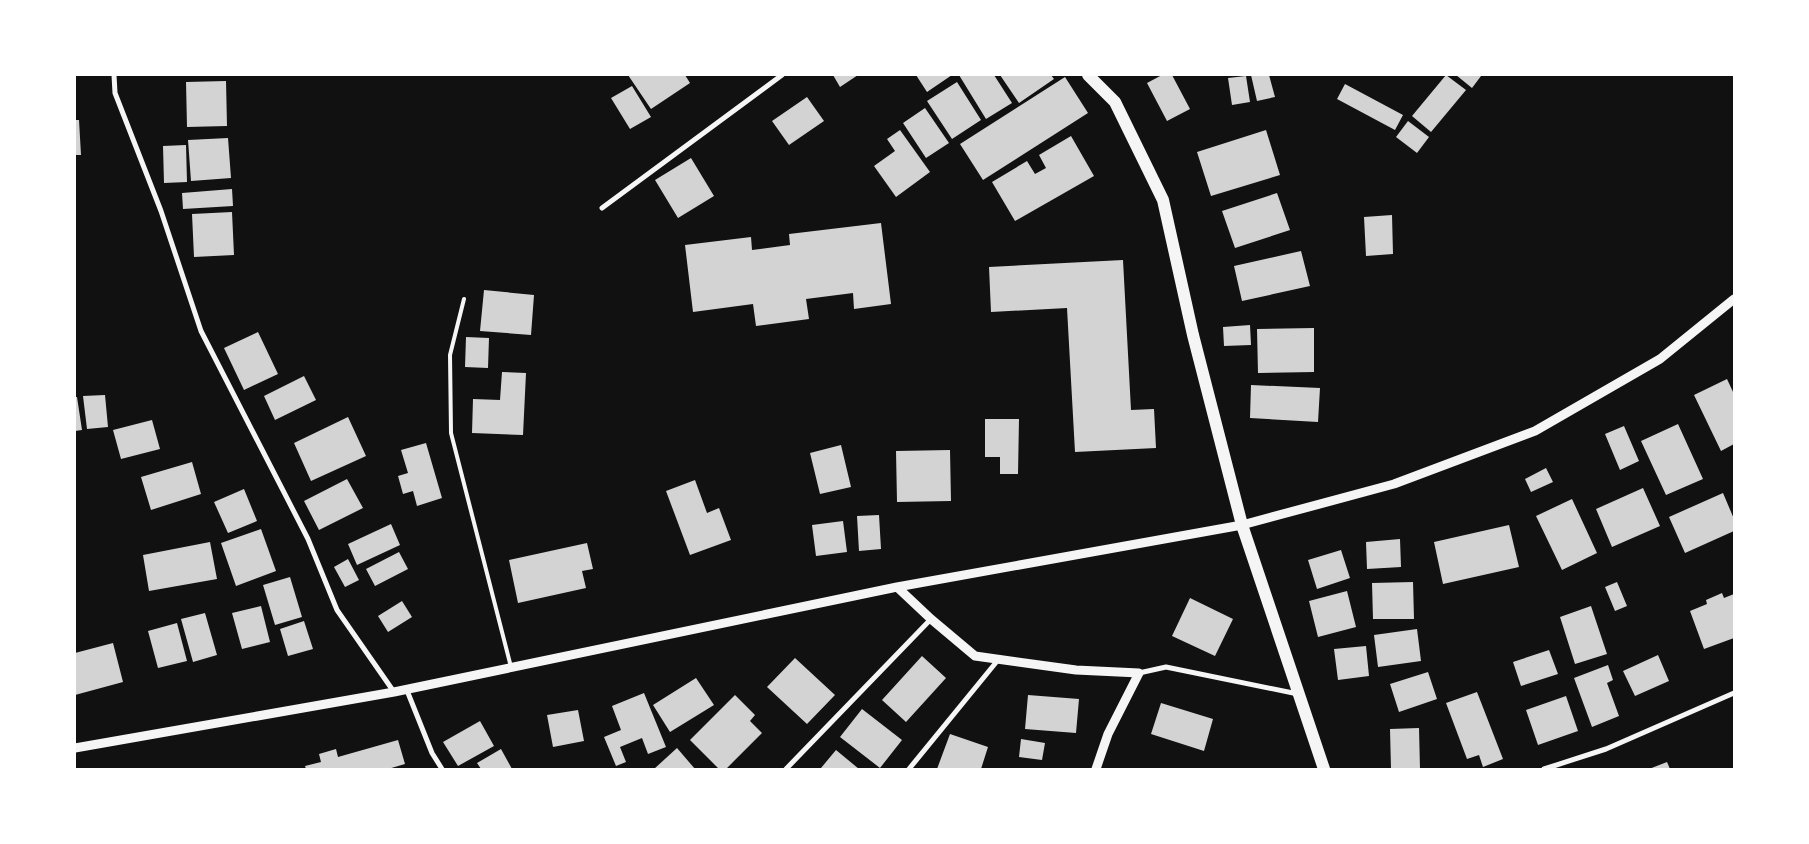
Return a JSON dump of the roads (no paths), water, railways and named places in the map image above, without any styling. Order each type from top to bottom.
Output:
[{"type":"main road","points":[[1088,75],[1115,102],[1163,200],[1193,335],[1242,525],[1324,769]]},
{"type":"street","points":[[114,75],[116,94],[161,211],[201,330],[308,539],[337,610],[394,692]]},
{"type":"street","points":[[602,208],[782,75]]},
{"type":"street","points":[[75,748],[394,692],[511,666],[897,587],[1242,525],[1394,484],[1535,431],[1660,359],[1734,299]]},
{"type":"street","points":[[897,587],[931,620],[975,656],[1076,670],[1139,673],[1166,668],[1298,694]]},
{"type":"street","points":[[786,769],[931,620]]},
{"type":"street","points":[[909,769],[998,660]]},
{"type":"street","points":[[1096,769],[1108,734],[1139,673]]},
{"type":"street","points":[[406,688],[432,753],[442,769]]},
{"type":"street","points":[[1544,769],[1606,749],[1734,694]]},
{"type":"lane","points":[[464,299],[450,355],[452,433],[511,666]]}]
